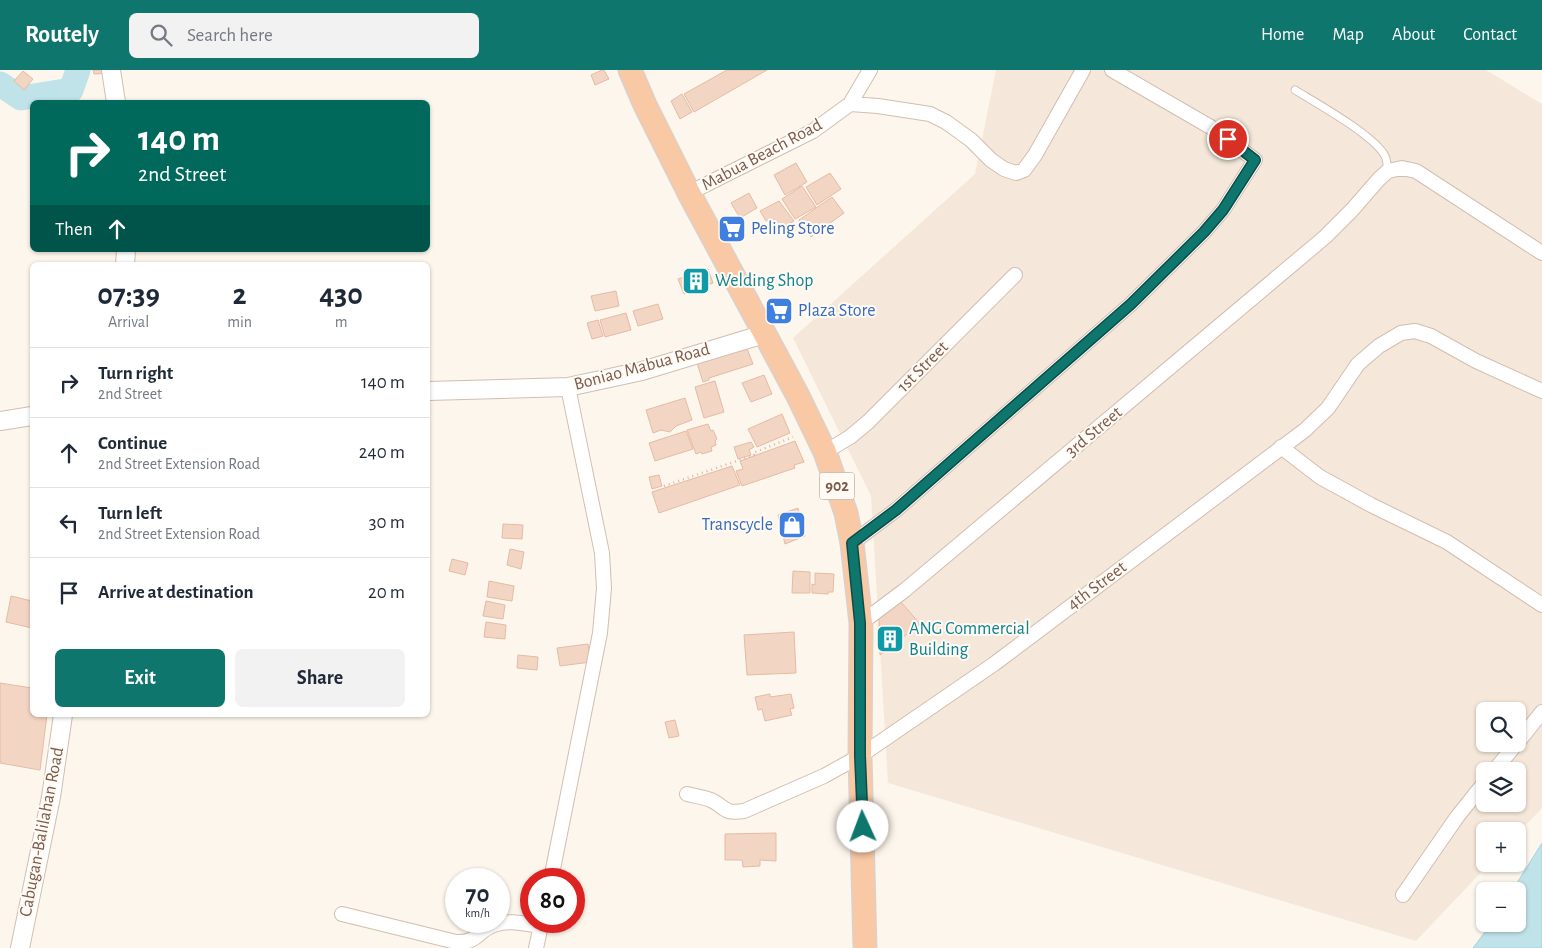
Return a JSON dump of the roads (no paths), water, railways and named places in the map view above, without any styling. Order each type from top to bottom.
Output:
[{"type":"highway","name":"902","points":[[630,70],[645,105],[689,193],[798,396],[825,452],[846,513],[852,543],[860,623],[860,756],[865,948]]},
{"type":"street","points":[[111,70],[116,100]]},
{"type":"street","name":"Mabua Beach Road","points":[[689,193],[813,131],[850,104],[870,70]]},
{"type":"street","points":[[850,104],[930,114],[946,122],[971,140],[991,160],[1004,169],[1016,173],[1024,170],[1035,156],[1083,70]]},
{"type":"street","points":[[852,543],[919,491],[1131,304],[1204,232],[1223,210],[1255,160],[1214,129],[1112,70]]},
{"type":"street","points":[[1388,170],[1402,168],[1416,172],[1542,253]]},
{"type":"street","name":"3rd Street","points":[[860,623],[912,583],[1325,237],[1388,170]]},
{"type":"street","name":"1st Street","points":[[825,452],[850,437],[868,422],[1015,275]]},
{"type":"street","name":"4th Street","points":[[687,794],[713,801],[726,811],[733,813],[744,811],[824,776],[860,756],[994,664],[1305,430],[1328,408],[1358,364],[1379,346],[1401,333],[1415,331],[1431,336],[1476,361],[1542,391]]},
{"type":"street","name":"Boniao Mabua Road","points":[[430,390],[568,387],[642,370],[764,334]]},
{"type":"street","points":[[553,868],[600,633],[604,588],[602,553],[568,387]]},
{"type":"street","points":[[0,421],[30,416]]},
{"type":"street","points":[[1281,447],[1320,477],[1371,505],[1447,542],[1542,605]]},
{"type":"street","points":[[1526,732],[1542,712]]},
{"type":"street","name":"Cabugan-Balilahan Road","points":[[20,948],[51,797],[63,717]]},
{"type":"street","points":[[1501,762],[1510,752]]},
{"type":"street","points":[[1403,895],[1457,817],[1476,793]]},
{"type":"street","points":[[342,914],[456,942],[473,940],[492,925],[501,922],[520,923]]},
{"type":"street","points":[[536,948],[540,933]]},
{"type":"lane","points":[[1294,90],[1361,132],[1385,156],[1388,170]]},
{"type":"water","points":[[1542,843],[1542,948],[1473,948],[1485,932],[1526,932],[1526,882],[1518,882],[1524,872],[1526,872],[1526,869]]},
{"type":"waterway","points":[[0,84],[21,98],[71,90],[78,70]]},
{"type":"place","name":"Peling Store","points":[[732,229]]},
{"type":"place","name":"Welding Shop","points":[[696,281]]},
{"type":"place","name":"Plaza Store","points":[[779,311]]},
{"type":"place","name":"Transcycle","points":[[792,525]]},
{"type":"place","name":"ANG Commercial Building","points":[[890,639]]}]
